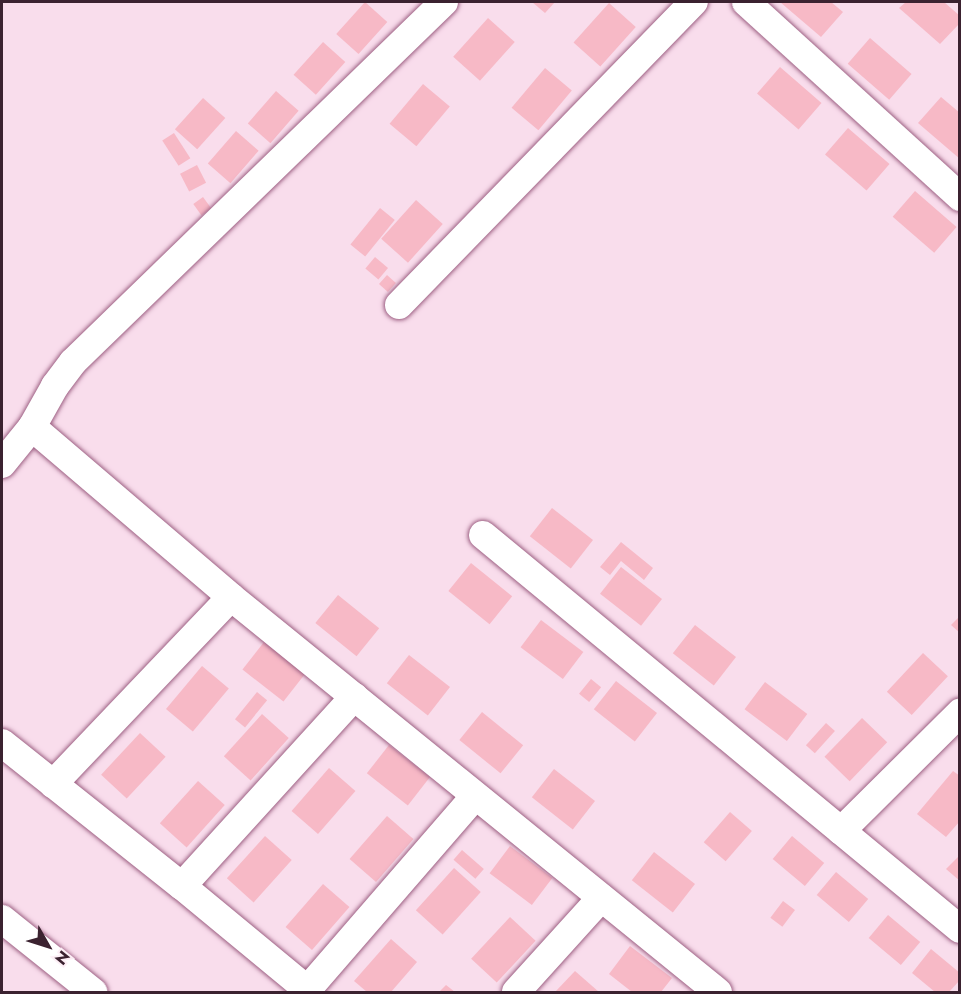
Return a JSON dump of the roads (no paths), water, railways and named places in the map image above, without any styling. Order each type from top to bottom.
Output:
[{"type":"street","points":[[2,464],[32,427],[55,386],[73,362],[444,2]]},
{"type":"street","points":[[399,305],[694,2]]},
{"type":"street","points":[[746,2],[960,197]]},
{"type":"street","points":[[32,427],[231,597],[718,993]]},
{"type":"street","points":[[483,535],[960,929]]},
{"type":"street","points":[[53,784],[231,597]]},
{"type":"street","points":[[182,886],[354,698]]},
{"type":"street","points":[[841,831],[960,713]]},
{"type":"street","points":[[2,743],[182,886],[309,991],[475,796]]},
{"type":"street","points":[[516,993],[601,898]]},
{"type":"street","points":[[2,919],[93,993]]}]
